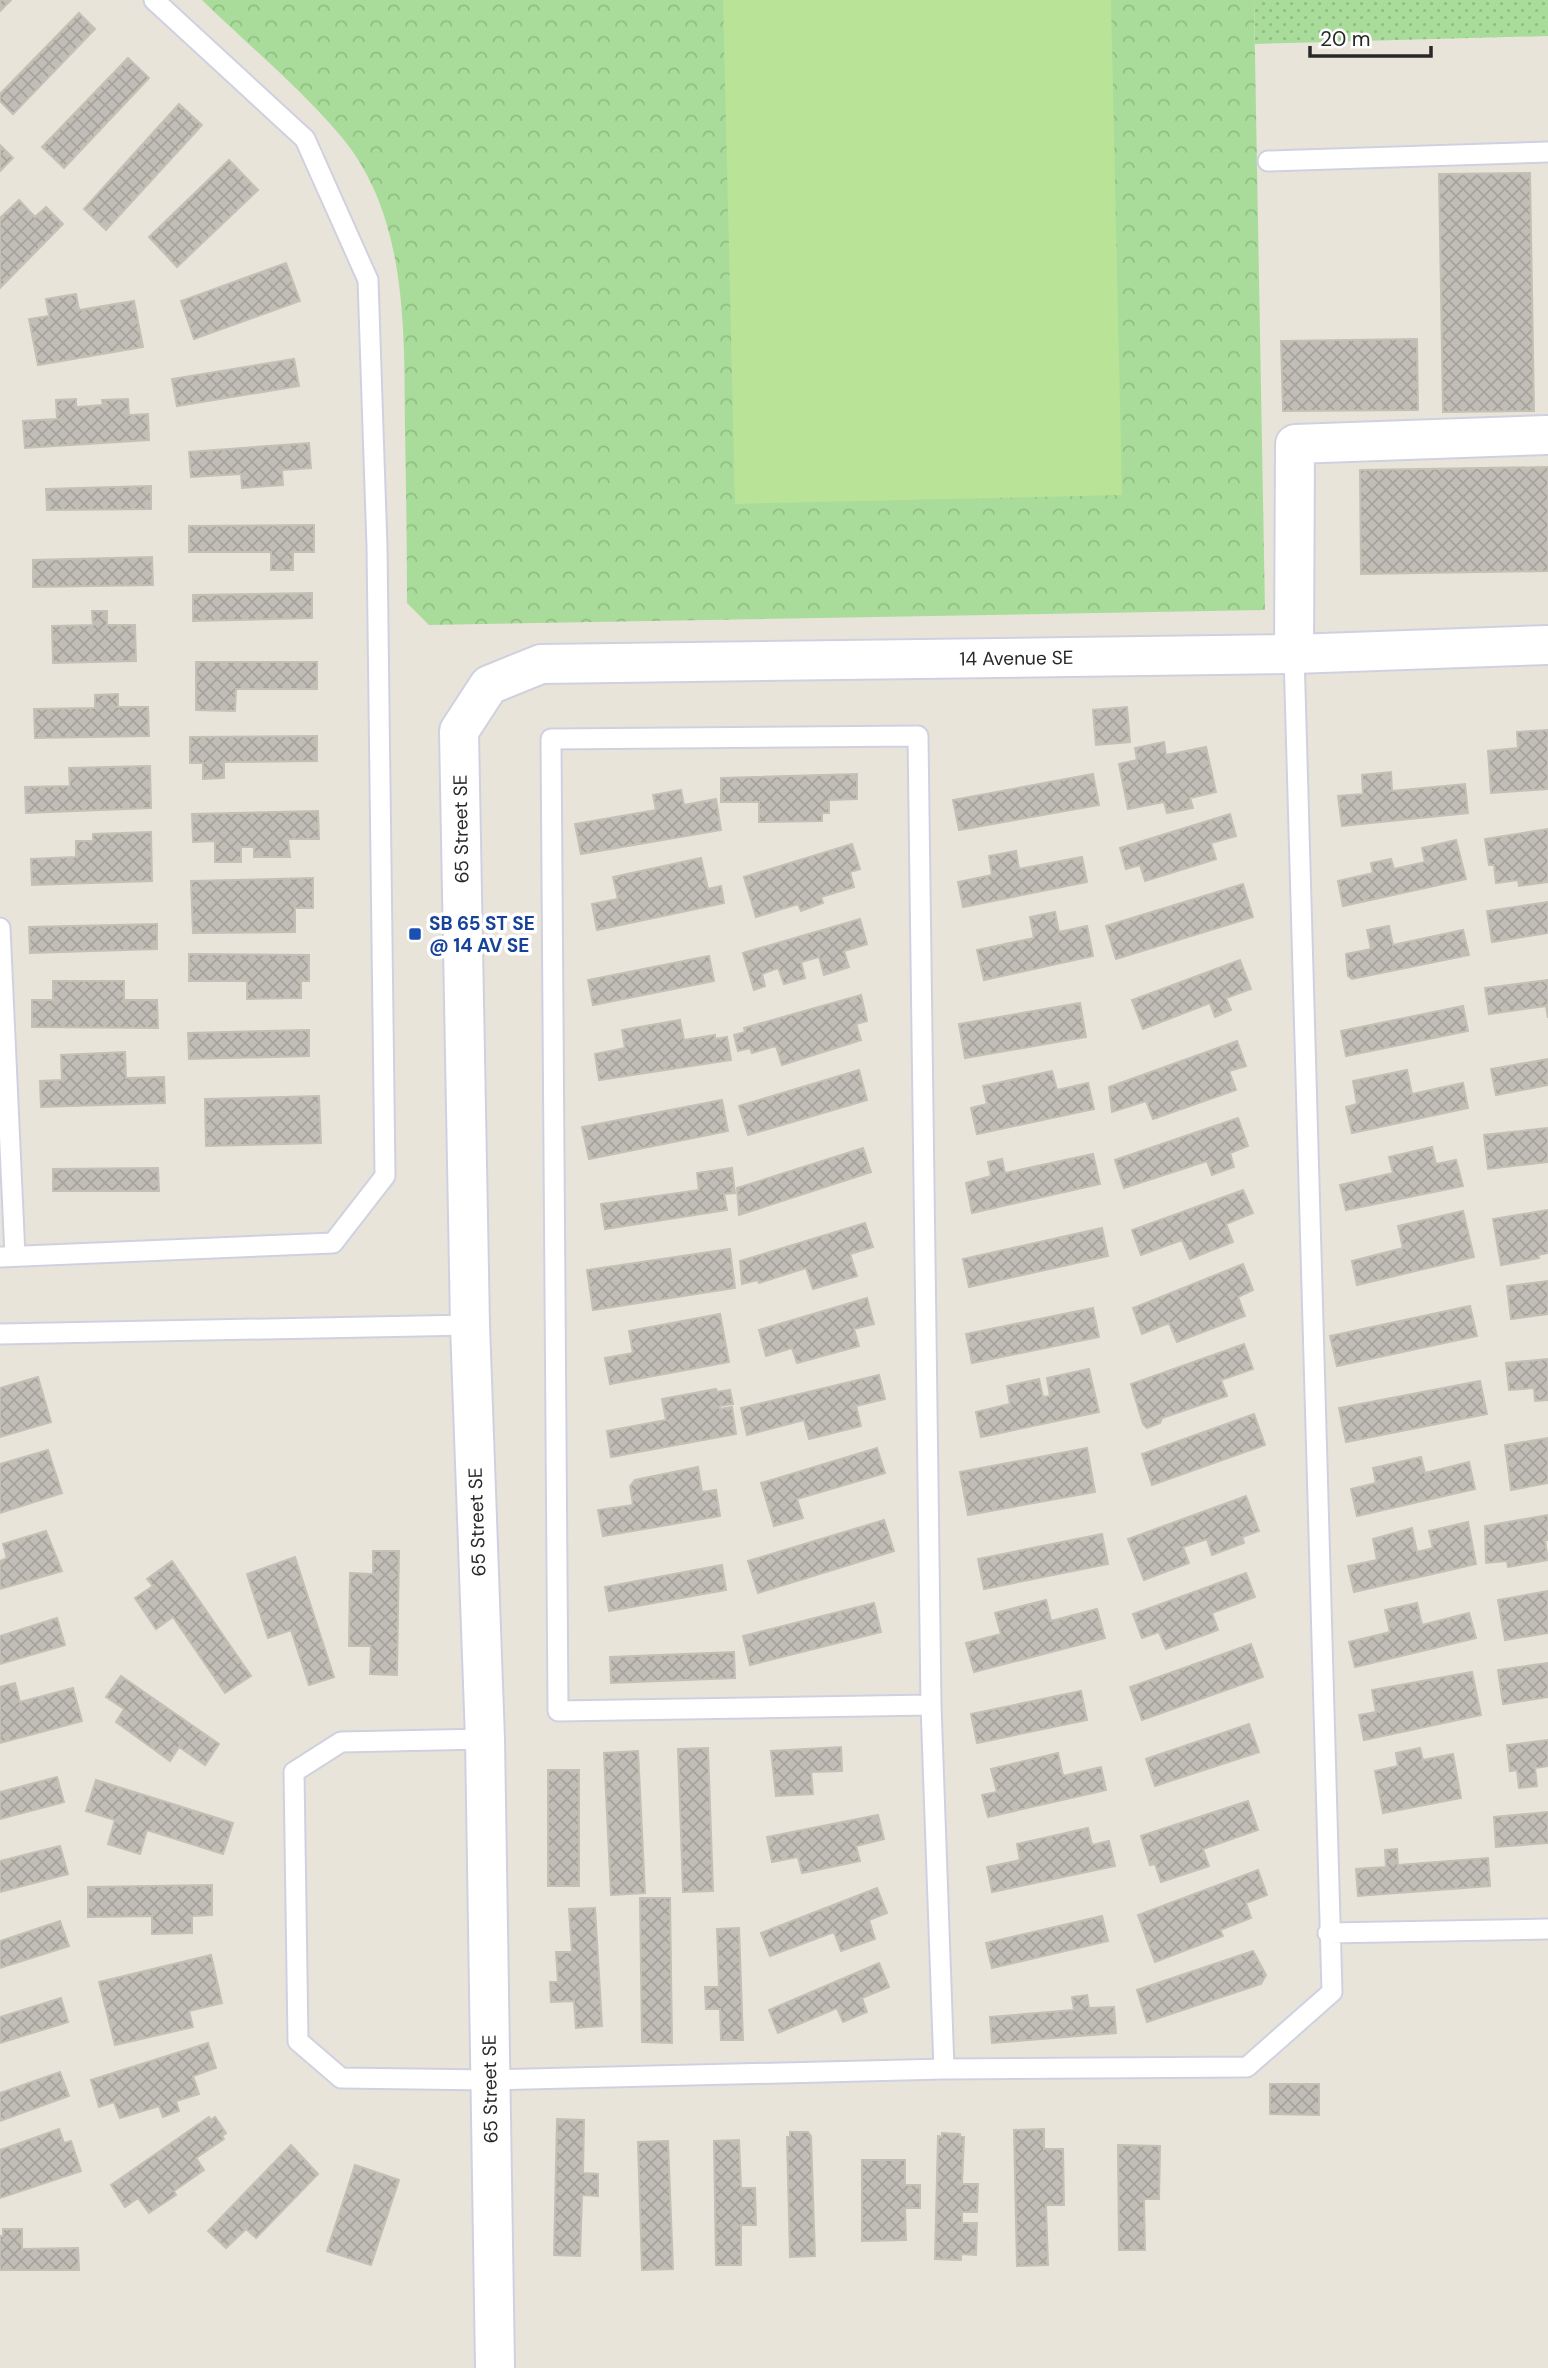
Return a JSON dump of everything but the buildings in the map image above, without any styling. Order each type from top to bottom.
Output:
[{"type":"street","points":[[1294,654],[1295,444],[1548,435]]},
{"type":"street","name":"14 Avenue SE","points":[[489,685],[541,664],[1294,654],[1548,645]]},
{"type":"street","name":"65 Street SE","points":[[489,685],[460,731],[470,1325],[485,1739],[495,2368]]},
{"type":"lane","points":[[0,928],[7,1256],[333,1243],[384,1176],[377,547],[368,280],[305,139],[154,0]]},
{"type":"lane","points":[[1268,160],[1548,152]]},
{"type":"lane","points":[[485,1739],[341,1742],[294,1772],[298,2041],[341,2078],[490,2080],[944,2069],[1247,2067],[1332,1992],[1328,1933],[1294,654]]},
{"type":"lane","points":[[931,1705],[558,1711],[551,739],[918,736],[931,1705],[944,2069]]},
{"type":"lane","points":[[0,1334],[470,1325]]},
{"type":"lane","points":[[1328,1933],[1548,1929]]},
{"type":"green space","points":[[202,0],[1254,0],[1265,610],[429,625],[407,603],[402,312],[390,236],[378,200],[362,166],[339,134],[290,82]]},
{"type":"green space","points":[[723,0],[1111,0],[1122,495],[735,504]]},
{"type":"green space","points":[[1254,0],[1548,0],[1548,36],[1255,44]]},
{"type":"place","name":"SB 65 ST SE @ 14 AV SE","points":[[415,934]]}]
